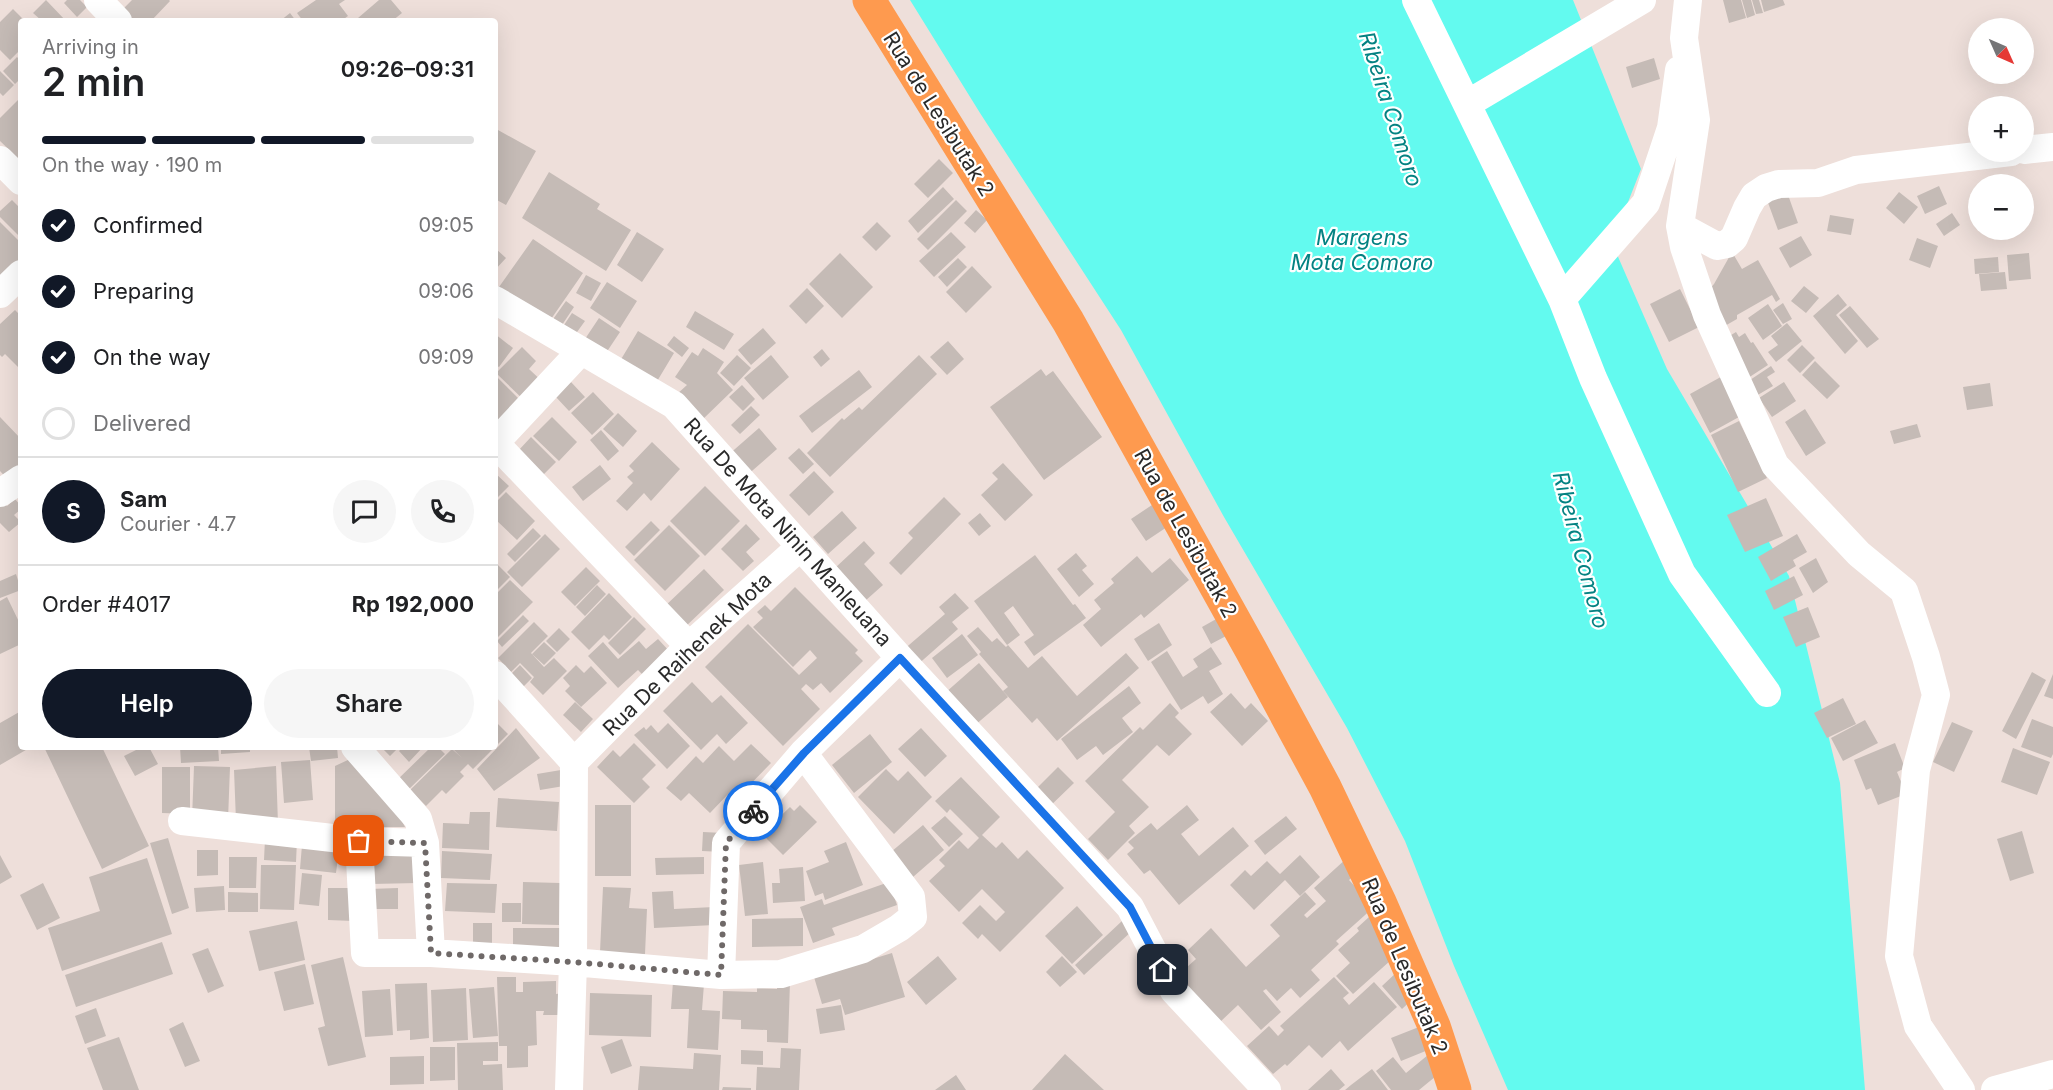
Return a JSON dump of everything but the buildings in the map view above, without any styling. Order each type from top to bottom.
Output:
[{"type":"main road","name":"Rua de Lesibutak 2","points":[[869,0],[1068,321],[1309,758],[1380,902],[1434,1026],[1455,1090]]},
{"type":"street","points":[[98,0],[115,18]]},
{"type":"street","points":[[1416,0],[1562,299],[1593,378],[1682,574],[1767,693]]},
{"type":"street","points":[[1467,104],[1642,0]]},
{"type":"street","points":[[1562,299],[1646,203],[1671,128],[1688,0]]},
{"type":"street","points":[[1684,38],[1696,120],[1680,226],[1684,247],[1707,315],[1775,465],[1858,554],[1904,591],[1926,657],[1936,695],[1916,770],[1899,956],[1918,1026],[1961,1090]]},
{"type":"street","points":[[2034,149],[2053,147]]},
{"type":"street","points":[[1680,226],[1717,246],[1727,244],[1734,238],[1754,196],[1766,188],[1779,184],[1818,183],[1856,170],[1968,157]]},
{"type":"street","points":[[0,160],[18,178]]},
{"type":"street","points":[[0,294],[18,276]]},
{"type":"street","name":"Rua De Mota Ninin Manleuana","points":[[498,302],[674,405],[900,658],[1130,907],[1174,992],[1267,1090]]},
{"type":"street","points":[[498,440],[581,351]]},
{"type":"street","points":[[498,446],[689,646]]},
{"type":"street","points":[[0,493],[18,481]]},
{"type":"street","name":"Rua De Raihenek Mota","points":[[574,762],[689,646],[800,547]]},
{"type":"street","points":[[721,975],[726,843],[804,753],[900,658]]},
{"type":"street","points":[[498,678],[574,762],[573,962],[569,1090]]},
{"type":"street","points":[[358,750],[418,819],[425,843],[431,953]]},
{"type":"street","points":[[359,841],[365,953],[431,953],[721,975],[781,974],[863,949],[913,917],[911,897],[804,753]]},
{"type":"street","points":[[182,821],[359,841],[425,843]]},
{"type":"street","points":[[1995,1090],[2053,1074]]},
{"type":"water","name":"Margens Mota Comoro","points":[[910,0],[1573,0],[1641,169],[1612,243],[1667,369],[1789,576],[1840,783],[1865,1090],[1508,1090],[1454,966],[1405,841],[1347,728],[1224,517],[1121,330],[980,113]]},
{"type":"way so far","points":[[359,841],[425,843],[431,953],[721,975],[726,843],[753,811]]},
{"type":"route","points":[[753,811],[804,753],[900,658],[1130,907],[1163,970]]},
{"type":"water label","name":"Ribeira Comoro","points":[[1391,109]]},
{"type":"water label","name":"Ribeira Comoro","points":[[1581,550]]}]
